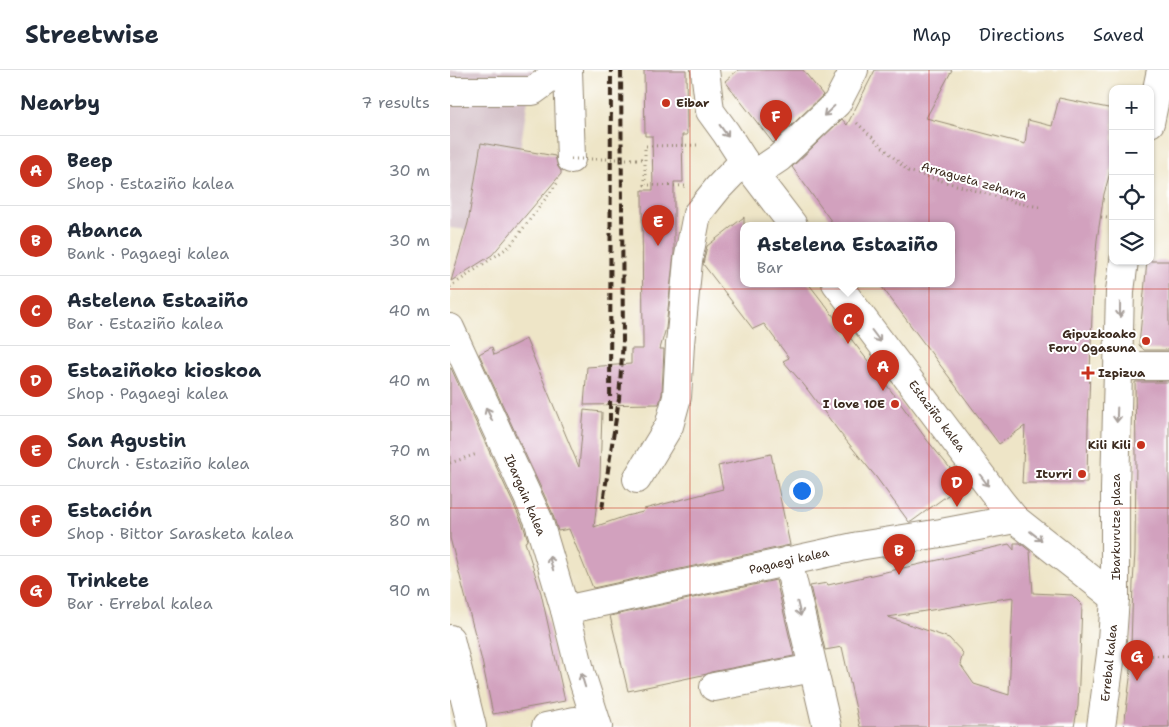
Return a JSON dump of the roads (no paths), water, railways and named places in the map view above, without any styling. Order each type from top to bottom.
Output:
[{"type":"street","points":[[450,92],[533,91],[548,80],[554,70]]},
{"type":"street","points":[[567,167],[568,70]]},
{"type":"street","points":[[705,70],[710,111],[791,222]]},
{"type":"street","points":[[637,479],[669,426],[677,397],[688,261],[697,214],[718,188],[750,168],[780,158],[837,103],[854,70]]},
{"type":"street","points":[[1154,104],[1161,70]]},
{"type":"street","name":"Ibarkurutze plaza","points":[[1115,598],[1115,489],[1120,291],[1123,265]]},
{"type":"street","name":"Estaziño kalea","points":[[839,287],[1008,510]]},
{"type":"street","name":"Ibargain kalea","points":[[450,328],[538,519],[598,727]]},
{"type":"street","points":[[1119,366],[1169,366]]},
{"type":"street","name":"Ibarkurutze plaza","points":[[1008,510],[1115,598]]},
{"type":"street","name":"Pagaegi kalea","points":[[565,610],[858,546],[941,533],[1008,510]]},
{"type":"street","points":[[788,561],[827,727]]},
{"type":"street","name":"Errebal kalea","points":[[1101,727],[1111,654],[1115,598]]},
{"type":"street","points":[[450,639],[472,727]]},
{"type":"street","points":[[714,687],[813,668]]},
{"type":"street","points":[[546,727],[575,721],[577,727]]},
{"type":"railway","points":[[610,421],[611,70]]},
{"type":"railway","points":[[602,509],[619,399],[623,341],[621,70]]},
{"type":"place","name":"Eibar","points":[[666,103]]},
{"type":"place","name":"Estación","points":[[776,141]]},
{"type":"place","name":"San Agustin","points":[[658,246]]},
{"type":"place","name":"Gipuzkoako Foru Ogasuna","points":[[1146,341]]},
{"type":"place","name":"Astelena Estaziño","points":[[848,344]]},
{"type":"place","name":"Izpizua","points":[[1088,373]]},
{"type":"place","name":"Beep","points":[[883,391]]},
{"type":"place","name":"I love 10E","points":[[895,404]]},
{"type":"place","name":"Kili Kili","points":[[1141,445]]},
{"type":"place","name":"Iturri","points":[[1082,474]]},
{"type":"place","name":"Estaziñoko kioskoa","points":[[957,507]]},
{"type":"place","name":"Abanca","points":[[899,575]]},
{"type":"place","name":"Trinkete","points":[[1137,681]]}]
